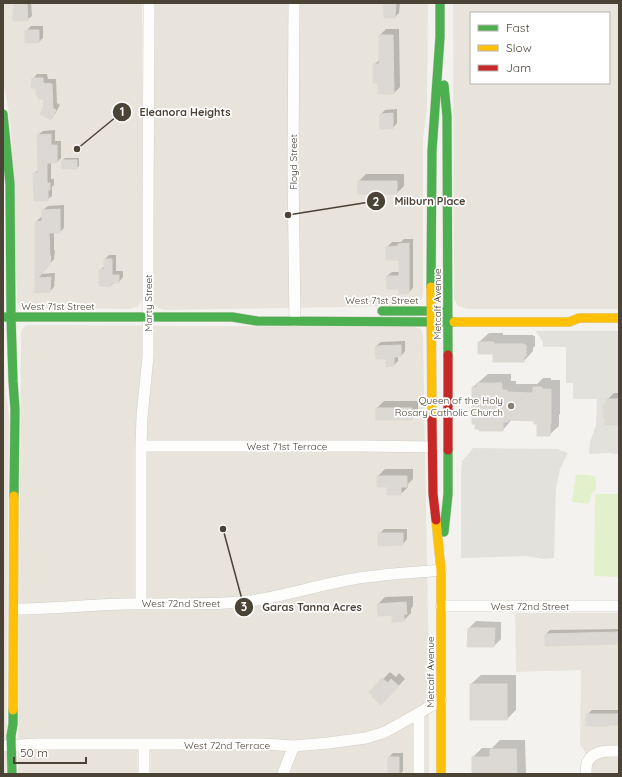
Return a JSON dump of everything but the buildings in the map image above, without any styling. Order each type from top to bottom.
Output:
[{"type":"street","name":"Marty Street","points":[[141,603],[141,446],[142,417],[148,356],[149,3]]},
{"type":"street","name":"Floyd Street","points":[[294,3],[294,314]]},
{"type":"street","name":"Metcalf Avenue","points":[[440,3],[440,37],[432,151],[431,322],[433,494],[441,570]]},
{"type":"street","name":"Metcalf Avenue","points":[[440,37],[447,116],[451,312],[448,322],[448,494],[441,570],[441,774]]},
{"type":"street","points":[[3,114],[10,184],[7,317],[15,409],[13,724],[7,746],[12,774]]},
{"type":"street","name":"West 71st Street","points":[[232,317],[255,311]]},
{"type":"street","name":"West 71st Street","points":[[372,311],[451,312]]},
{"type":"street","name":"West 71st Street","points":[[569,313],[579,318]]},
{"type":"street","name":"West 71st Street","points":[[7,317],[232,317],[257,321],[294,314],[431,322],[569,322],[579,318],[619,318]]},
{"type":"street","name":"West 71st Terrace","points":[[141,446],[432,446]]},
{"type":"street","name":"West 72nd Street","points":[[14,608],[37,609],[141,603],[216,603],[248,601],[271,598],[354,578],[441,570]]},
{"type":"street","name":"West 72nd Street","points":[[441,606],[619,606]]},
{"type":"street","name":"West 72nd Terrace","points":[[7,746],[37,744],[263,744],[294,746],[328,743],[366,738],[385,732],[419,714],[441,700]]},
{"type":"street","points":[[419,714],[419,774]]},
{"type":"street","points":[[144,744],[144,774]]},
{"type":"street","points":[[283,774],[286,763],[294,746]]},
{"type":"street","points":[[586,774],[587,762],[595,754],[606,751],[619,751]]},
{"type":"shaded area","points":[[3,3],[142,3],[142,299],[137,307],[130,309],[19,307],[17,302],[11,126],[3,79]]},
{"type":"shaded area","points":[[153,3],[428,3],[427,108],[423,139],[422,299],[409,306],[164,310],[156,307],[153,301]]},
{"type":"shaded area","points":[[453,3],[619,3],[619,309],[468,309],[458,306],[454,299]]},
{"type":"shaded area","points":[[26,325],[415,327],[421,329],[423,336],[429,670],[429,774],[18,774],[21,335],[22,329]]},
{"type":"shaded area","points":[[536,331],[619,331],[619,399],[606,399],[603,418],[605,418],[605,425],[619,425],[619,454],[589,454],[590,442],[596,425],[597,399],[573,399],[573,383],[566,383],[566,347],[543,347],[543,342]]},
{"type":"shaded area","points":[[3,334],[5,386],[9,416],[6,774],[3,774]]},
{"type":"shaded area","points":[[473,448],[557,449],[568,453],[560,469],[556,488],[554,558],[544,559],[526,556],[461,558],[462,461]]},
{"type":"shaded area","points":[[515,613],[619,613],[619,774],[592,774],[592,764],[580,744],[581,670],[516,672]]},
{"type":"green space","points":[[576,474],[595,476],[596,489],[591,495],[590,502],[588,504],[572,502]]},
{"type":"green space","points":[[595,494],[619,494],[619,577],[594,576]]},
{"type":"traffic: fast","points":[[431,287],[432,151],[440,37],[440,3]]},
{"type":"traffic: fast","points":[[444,85],[447,116],[448,355]]},
{"type":"traffic: fast","points":[[3,114],[10,184],[11,317],[15,409],[14,496]]},
{"type":"traffic: fast","points":[[382,311],[442,311]]},
{"type":"traffic: fast","points":[[3,317],[232,317],[257,321],[454,322]]},
{"type":"traffic: fast","points":[[444,532],[448,494],[448,450]]},
{"type":"traffic: fast","points":[[12,774],[11,736],[13,710]]},
{"type":"traffic: slow","points":[[431,287],[432,420]]},
{"type":"traffic: slow","points":[[454,322],[569,322],[579,318],[619,318]]},
{"type":"traffic: slow","points":[[13,710],[14,496]]},
{"type":"traffic: slow","points":[[436,520],[441,570],[441,774]]},
{"type":"traffic: jam","points":[[448,355],[448,450]]},
{"type":"traffic: jam","points":[[432,420],[433,494],[436,520]]},
{"type":"place","name":"Eleanora Heights","points":[[77,149]]},
{"type":"place","name":"Milburn Place","points":[[288,215]]},
{"type":"place","name":"Queen of the Holy Rosary Catholic Church","points":[[511,406]]},
{"type":"place","name":"Garas Tanna Acres","points":[[223,529]]}]
